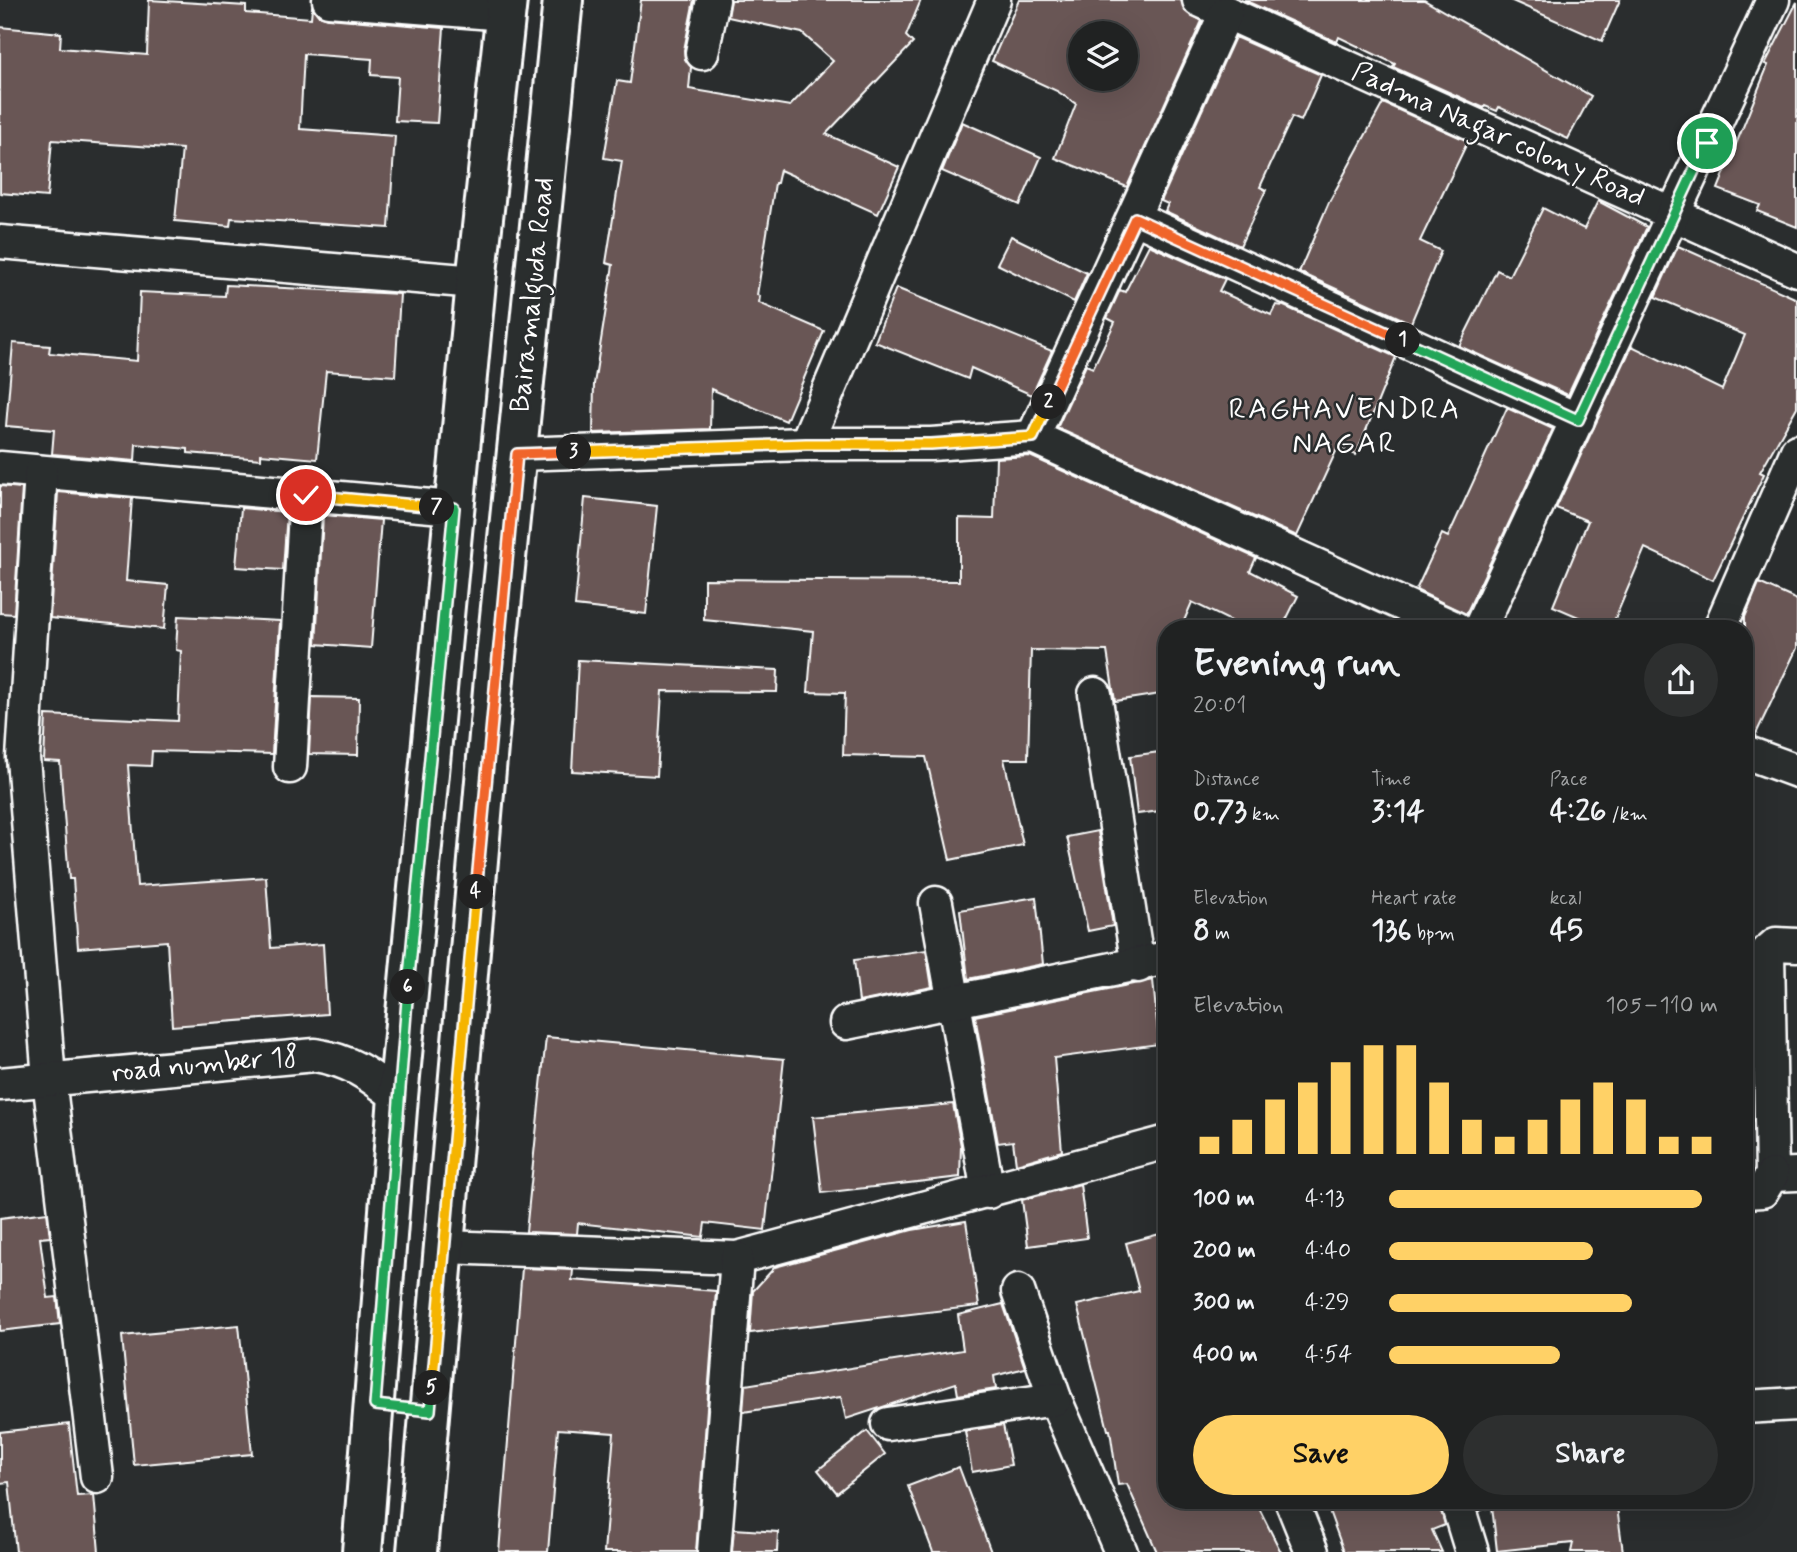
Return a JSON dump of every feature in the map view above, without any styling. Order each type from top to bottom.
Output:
[{"type":"main road","name":"Bairamalguda Road","points":[[417,1552],[517,454],[563,0]]},
{"type":"main road","name":"Bairamalguda Road","points":[[362,1552],[398,1097],[476,282],[506,7]]},
{"type":"main road","points":[[374,1419],[428,1426]]},
{"type":"street","points":[[329,0],[506,7]]},
{"type":"street","points":[[702,53],[713,0]]},
{"type":"street","points":[[806,444],[994,0]]},
{"type":"street","points":[[1484,620],[1773,0]]},
{"type":"street","points":[[1033,437],[1135,218],[1213,6]]},
{"type":"street","name":"Padma Nagar colony Road","points":[[1213,6],[1797,271]]},
{"type":"street","points":[[1135,218],[1578,420]]},
{"type":"street","points":[[0,243],[476,282]]},
{"type":"street","points":[[517,454],[806,444],[931,444],[1033,437],[1437,620]]},
{"type":"street","points":[[1724,620],[1797,452]]},
{"type":"street","points":[[0,468],[454,508]]},
{"type":"street","points":[[41,472],[23,758],[49,1079],[97,1477]]},
{"type":"street","points":[[290,767],[306,495]]},
{"type":"street","points":[[846,1023],[951,999],[1153,962],[1095,694]]},
{"type":"street","points":[[1753,755],[1797,771]]},
{"type":"street","points":[[936,902],[951,999],[988,1192]]},
{"type":"street","points":[[1753,1192],[1762,1191],[1784,1175],[1757,999],[1768,951],[1776,944],[1797,945]]},
{"type":"street","name":"road number 18","points":[[0,1084],[315,1055],[341,1059],[362,1069],[398,1097]]},
{"type":"street","points":[[445,1247],[737,1258],[1158,1145]]},
{"type":"street","points":[[714,1552],[737,1258]]},
{"type":"street","points":[[1018,1291],[1055,1399],[1121,1552]]},
{"type":"street","points":[[888,1424],[1055,1399]]},
{"type":"street","points":[[1753,1406],[1797,1404]]},
{"type":"street","points":[[1294,1509],[1312,1552]]},
{"type":"street","points":[[1459,1509],[1472,1552]]},
{"type":"building","points":[[149,0],[246,6],[246,13],[311,18],[312,7],[318,15],[328,18],[444,28],[437,123],[395,121],[398,77],[371,75],[372,59],[304,54],[300,129],[395,136],[389,228],[231,218],[230,226],[175,221],[182,149],[52,140],[47,197],[0,193],[0,27],[61,33],[60,48],[147,55]]},
{"type":"building","points":[[641,0],[694,0],[684,50],[685,59],[691,67],[689,89],[790,106],[833,61],[802,33],[728,17],[731,0],[921,0],[906,36],[913,43],[826,134],[899,167],[878,214],[780,170],[775,183],[757,295],[760,296],[759,303],[824,331],[786,421],[711,389],[710,429],[593,433],[594,384],[613,265],[606,263],[622,161],[604,158],[617,81],[630,83]]},
{"type":"building","points":[[1019,0],[1181,0],[1185,11],[1202,21],[1127,187],[1055,158],[1076,104],[1057,91],[992,61]]},
{"type":"building","points":[[1244,0],[1424,0],[1591,96],[1568,139],[1499,107],[1497,111],[1485,106],[1484,108],[1393,67],[1395,64],[1339,37],[1337,42]]},
{"type":"building","points":[[1510,0],[1620,0],[1602,41]]},
{"type":"building","points":[[1797,2],[1797,227],[1757,211],[1760,205],[1718,189],[1768,65],[1765,64]]},
{"type":"building","points":[[1235,37],[1321,75],[1301,121],[1292,117],[1260,187],[1266,190],[1240,246],[1165,211],[1168,204],[1161,201]]},
{"type":"building","points":[[1383,103],[1468,141],[1420,241],[1441,251],[1411,323],[1299,272],[1329,202]]},
{"type":"building","points":[[962,122],[1041,157],[1020,205],[942,171]]},
{"type":"building","points":[[1598,201],[1647,227],[1568,395],[1459,346],[1497,270],[1509,276],[1543,208],[1584,229]]},
{"type":"building","points":[[1011,236],[1087,273],[1074,302],[997,264]]},
{"type":"building","points":[[1149,245],[1225,279],[1219,291],[1271,315],[1276,305],[1284,306],[1396,357],[1356,455],[1338,447],[1297,536],[1057,428],[1086,365],[1093,368],[1115,322],[1107,318],[1120,290],[1125,292]]},
{"type":"building","points":[[1678,246],[1797,299],[1797,407],[1760,472],[1764,474],[1713,580],[1645,548],[1614,620],[1585,620],[1553,606],[1588,521],[1556,508],[1632,346],[1722,390],[1745,335],[1655,297]]},
{"type":"building","points":[[226,285],[400,294],[395,376],[326,371],[317,459],[261,454],[261,459],[188,453],[188,449],[136,444],[135,461],[52,454],[54,430],[6,426],[13,343],[50,346],[49,353],[137,361],[140,292],[225,296]]},
{"type":"building","points":[[896,288],[1052,351],[1032,395],[971,368],[968,379],[875,342]]},
{"type":"building","points":[[1507,408],[1553,429],[1466,614],[1416,590],[1442,534],[1448,537]]},
{"type":"building","points":[[1030,456],[1256,558],[1250,571],[1298,596],[1286,620],[1229,620],[1192,602],[1184,620],[1158,620],[1158,694],[1115,701],[1107,651],[1031,650],[1028,759],[1004,759],[1023,845],[950,860],[926,757],[843,755],[845,693],[808,692],[813,631],[704,620],[704,579],[959,581],[959,518],[994,519],[996,458]]},
{"type":"building","points":[[0,486],[22,488],[14,614],[0,613]]},
{"type":"building","points":[[58,492],[132,498],[126,581],[168,585],[164,629],[50,618]]},
{"type":"building","points":[[585,498],[657,506],[646,614],[575,606]]},
{"type":"building","points":[[241,508],[287,512],[283,570],[236,567]]},
{"type":"building","points":[[323,515],[381,520],[371,648],[316,644]]},
{"type":"building","points":[[1759,583],[1797,600],[1797,648],[1755,736],[1753,620],[1745,620]]},
{"type":"building","points":[[178,616],[280,621],[272,754],[152,751],[151,766],[128,765],[137,886],[266,877],[271,948],[323,944],[327,1014],[172,1026],[167,941],[78,948],[73,879],[69,879],[60,762],[44,761],[46,715],[178,721],[181,651],[176,650]]},
{"type":"building","points":[[578,660],[778,670],[777,692],[662,691],[657,776],[572,771]]},
{"type":"building","points":[[312,697],[359,698],[358,755],[309,754]]},
{"type":"building","points":[[1158,752],[1158,811],[1137,814],[1130,756]]},
{"type":"building","points":[[1098,831],[1113,926],[1088,931],[1067,837]]},
{"type":"building","points":[[1036,897],[1043,964],[968,979],[960,910]]},
{"type":"building","points":[[926,950],[932,987],[859,1002],[854,960]]},
{"type":"building","points":[[1153,980],[1158,1044],[1054,1058],[1062,1151],[1016,1164],[1013,1141],[998,1143],[975,1016]]},
{"type":"building","points":[[546,1037],[784,1059],[765,1230],[705,1223],[703,1237],[578,1223],[577,1234],[526,1232]]},
{"type":"building","points":[[953,1104],[961,1146],[960,1177],[822,1193],[813,1117]]},
{"type":"building","points":[[1080,1184],[1087,1238],[1028,1246],[1022,1200]]},
{"type":"building","points":[[47,1212],[50,1237],[40,1238],[48,1298],[57,1297],[60,1324],[0,1331],[0,1218]]},
{"type":"building","points":[[966,1221],[979,1306],[750,1333],[753,1291],[775,1267],[912,1230]]},
{"type":"building","points":[[1158,1234],[1158,1509],[1260,1509],[1281,1552],[1157,1552],[1127,1484],[1118,1485],[1110,1430],[1077,1305],[1139,1291],[1126,1243]]},
{"type":"building","points":[[522,1268],[573,1270],[572,1280],[716,1291],[696,1552],[604,1552],[614,1433],[558,1429],[548,1552],[499,1552]]},
{"type":"building","points":[[1003,1304],[1025,1368],[994,1376],[996,1389],[958,1395],[956,1383],[846,1419],[841,1397],[743,1412],[745,1385],[963,1350],[958,1315]]},
{"type":"building","points":[[239,1325],[252,1454],[134,1465],[122,1336]]},
{"type":"building","points":[[69,1424],[77,1496],[94,1495],[99,1552],[16,1552],[9,1482],[0,1483],[0,1432]]},
{"type":"building","points":[[1003,1425],[1011,1465],[972,1472],[965,1431]]},
{"type":"building","points":[[867,1431],[885,1454],[837,1493],[818,1470]]},
{"type":"building","points":[[959,1467],[991,1552],[933,1552],[908,1486]]},
{"type":"building","points":[[1328,1509],[1441,1509],[1445,1525],[1432,1530],[1442,1552],[1344,1552]]},
{"type":"building","points":[[1492,1509],[1617,1509],[1623,1552],[1571,1552],[1573,1543],[1497,1551]]},
{"type":"building","points":[[734,1529],[778,1532],[777,1552],[732,1552]]},
{"type":"district","name":"RAGHAVENDRA NAGAR","points":[[1345,426]]},
{"type":"route","points":[[306,495],[454,508],[398,1097],[375,1405],[430,1411],[496,656],[517,454],[806,444],[931,444],[1033,437],[1135,218],[1578,420],[1707,143]]}]
